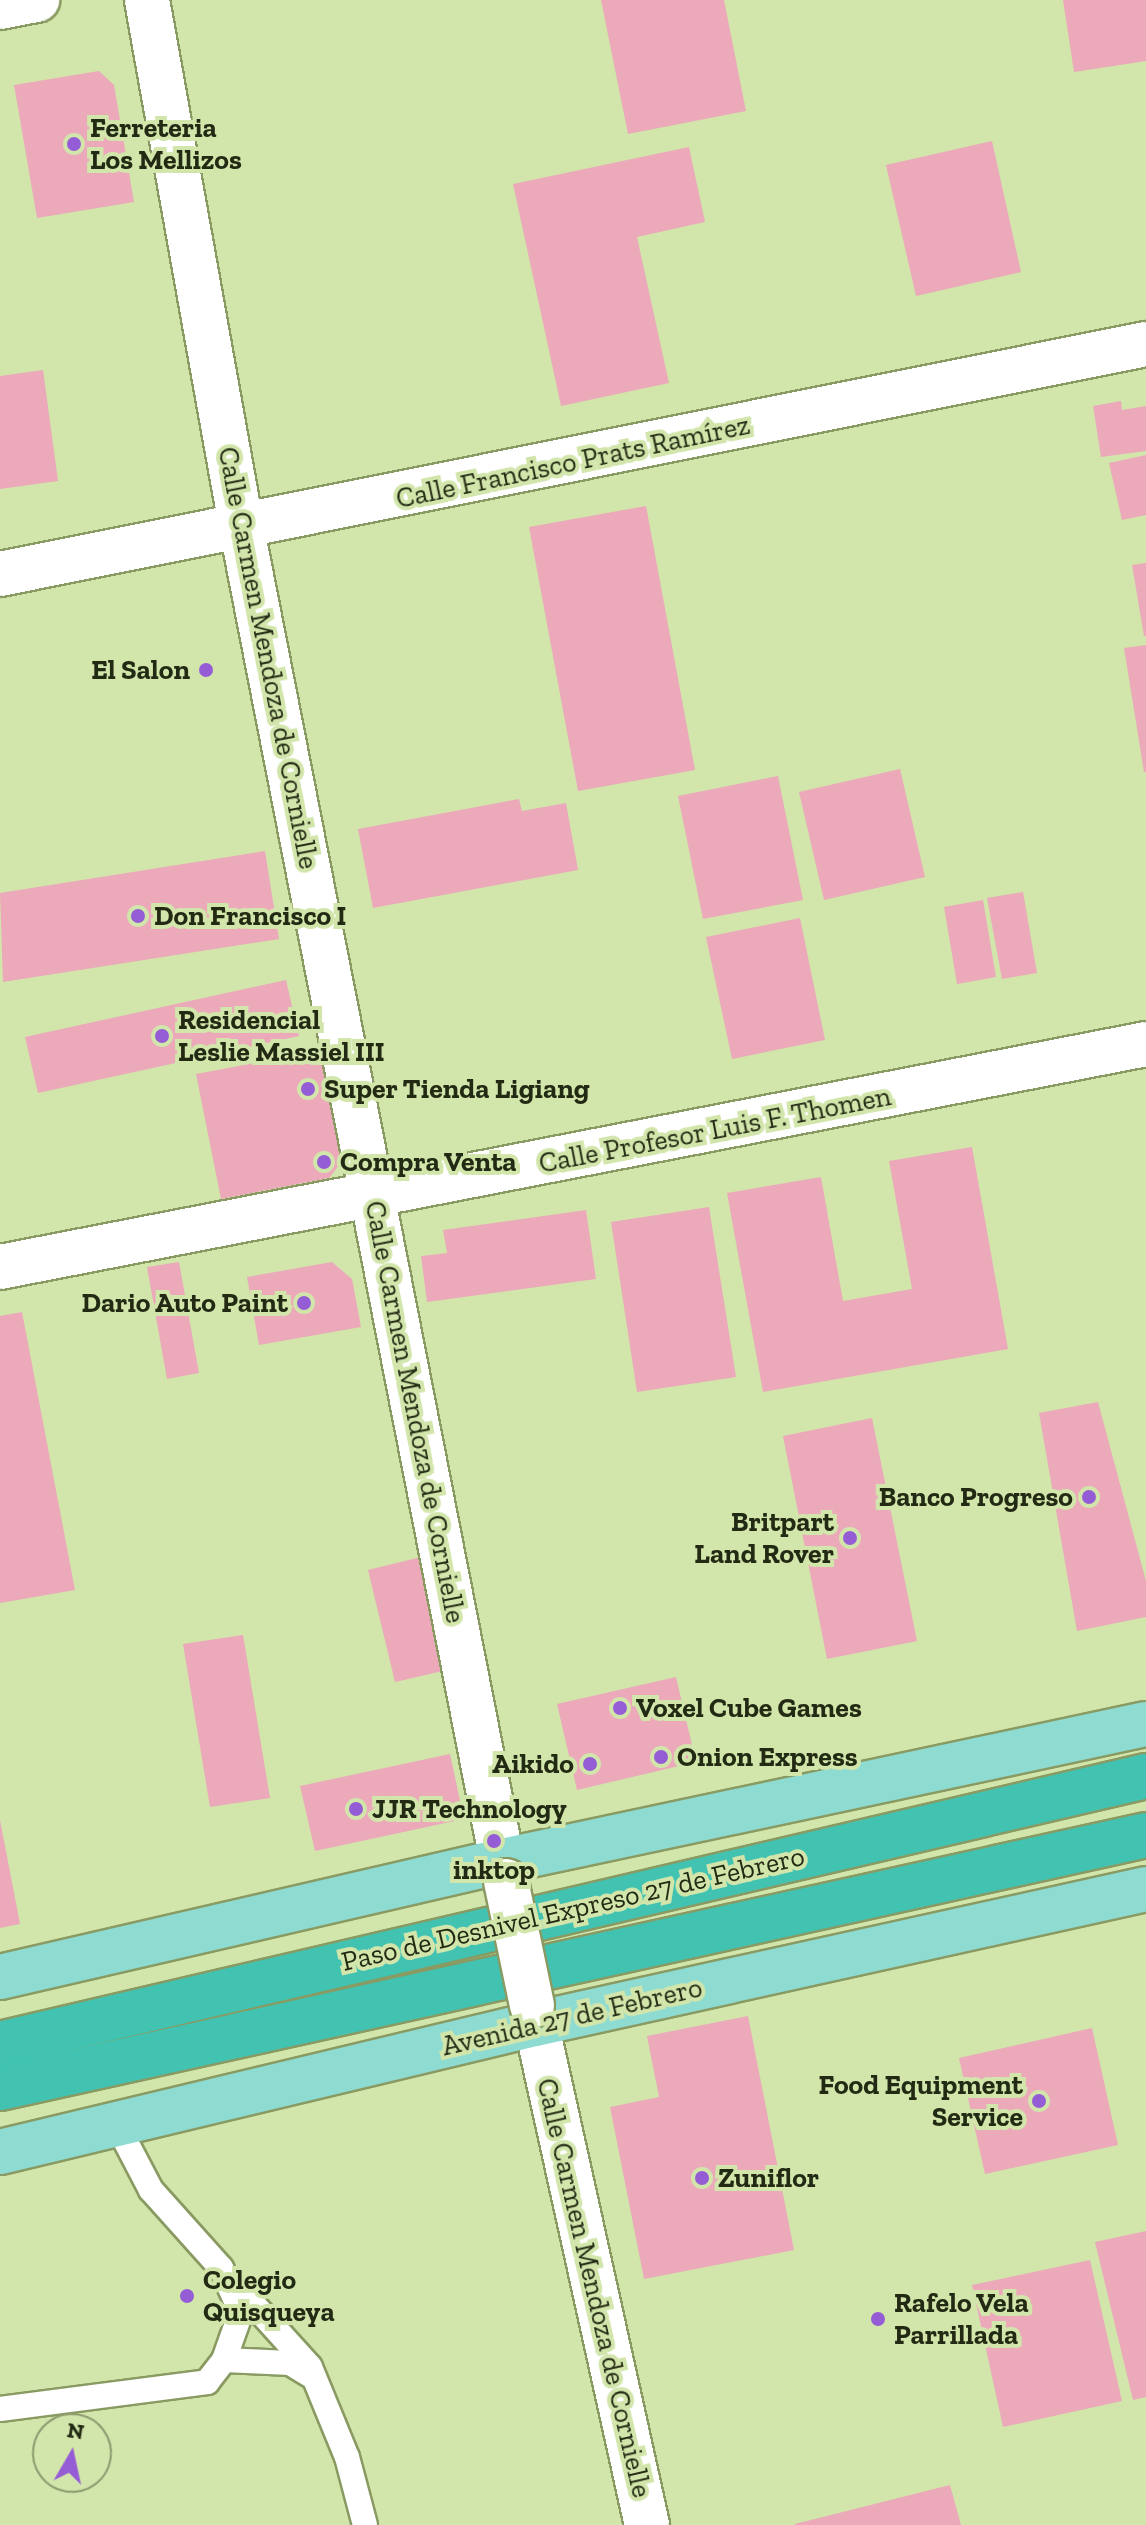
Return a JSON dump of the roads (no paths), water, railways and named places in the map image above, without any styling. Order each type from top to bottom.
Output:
[{"type":"highway","name":"Paso de Desnivel Expreso 27 de Febrero","points":[[0,2044],[1146,1776]]},
{"type":"highway","name":"Paso de Desnivel Expreso 27 de Febrero","points":[[0,2088],[1146,1835]]},
{"type":"main road","points":[[0,1977],[504,1871],[1146,1724]]},
{"type":"main road","name":"Avenida 27 de Febrero","points":[[0,2152],[117,2125],[534,2014],[1146,1889]]},
{"type":"street","points":[[0,7],[37,0]]},
{"type":"street","name":"Calle Carmen Mendoza de Cornielle","points":[[147,0],[242,530],[504,1871],[647,2525]]},
{"type":"street","name":"Calle Francisco Prats Ramírez","points":[[0,574],[242,530],[1146,344]]},
{"type":"street","name":"Calle Profesor Luis F. Thomen","points":[[0,1267],[374,1198],[1146,1044]]},
{"type":"lane","points":[[117,2125],[151,2190],[315,2378],[347,2457],[365,2525]]},
{"type":"lane","points":[[0,2409],[207,2382],[224,2360],[241,2312],[221,2268]]},
{"type":"lane","points":[[224,2360],[290,2363],[315,2378]]},
{"type":"place","name":"Ferreteria Los Mellizos","points":[[74,144]]},
{"type":"place","name":"El Salon","points":[[206,670]]},
{"type":"place","name":"Don Francisco I","points":[[138,916]]},
{"type":"place","name":"Residencial Leslie Massiel III","points":[[162,1036]]},
{"type":"place","name":"Super Tienda Ligiang","points":[[308,1089]]},
{"type":"place","name":"Compra Venta","points":[[324,1162]]},
{"type":"place","name":"Dario Auto Paint","points":[[304,1303]]},
{"type":"place","name":"Banco Progreso","points":[[1089,1497]]},
{"type":"place","name":"Britpart Land Rover","points":[[850,1538]]},
{"type":"place","name":"Voxel Cube Games","points":[[620,1708]]},
{"type":"place","name":"Onion Express","points":[[661,1757]]},
{"type":"place","name":"Aikido","points":[[590,1764]]},
{"type":"place","name":"JJR Technology","points":[[356,1809]]},
{"type":"place","name":"inktop","points":[[494,1841]]},
{"type":"place","name":"Food Equipment Service","points":[[1039,2101]]},
{"type":"place","name":"Zuniflor","points":[[702,2178]]},
{"type":"place","name":"Colegio Quisqueya","points":[[187,2296]]},
{"type":"place","name":"Rafelo Vela Parrillada","points":[[878,2319]]}]
